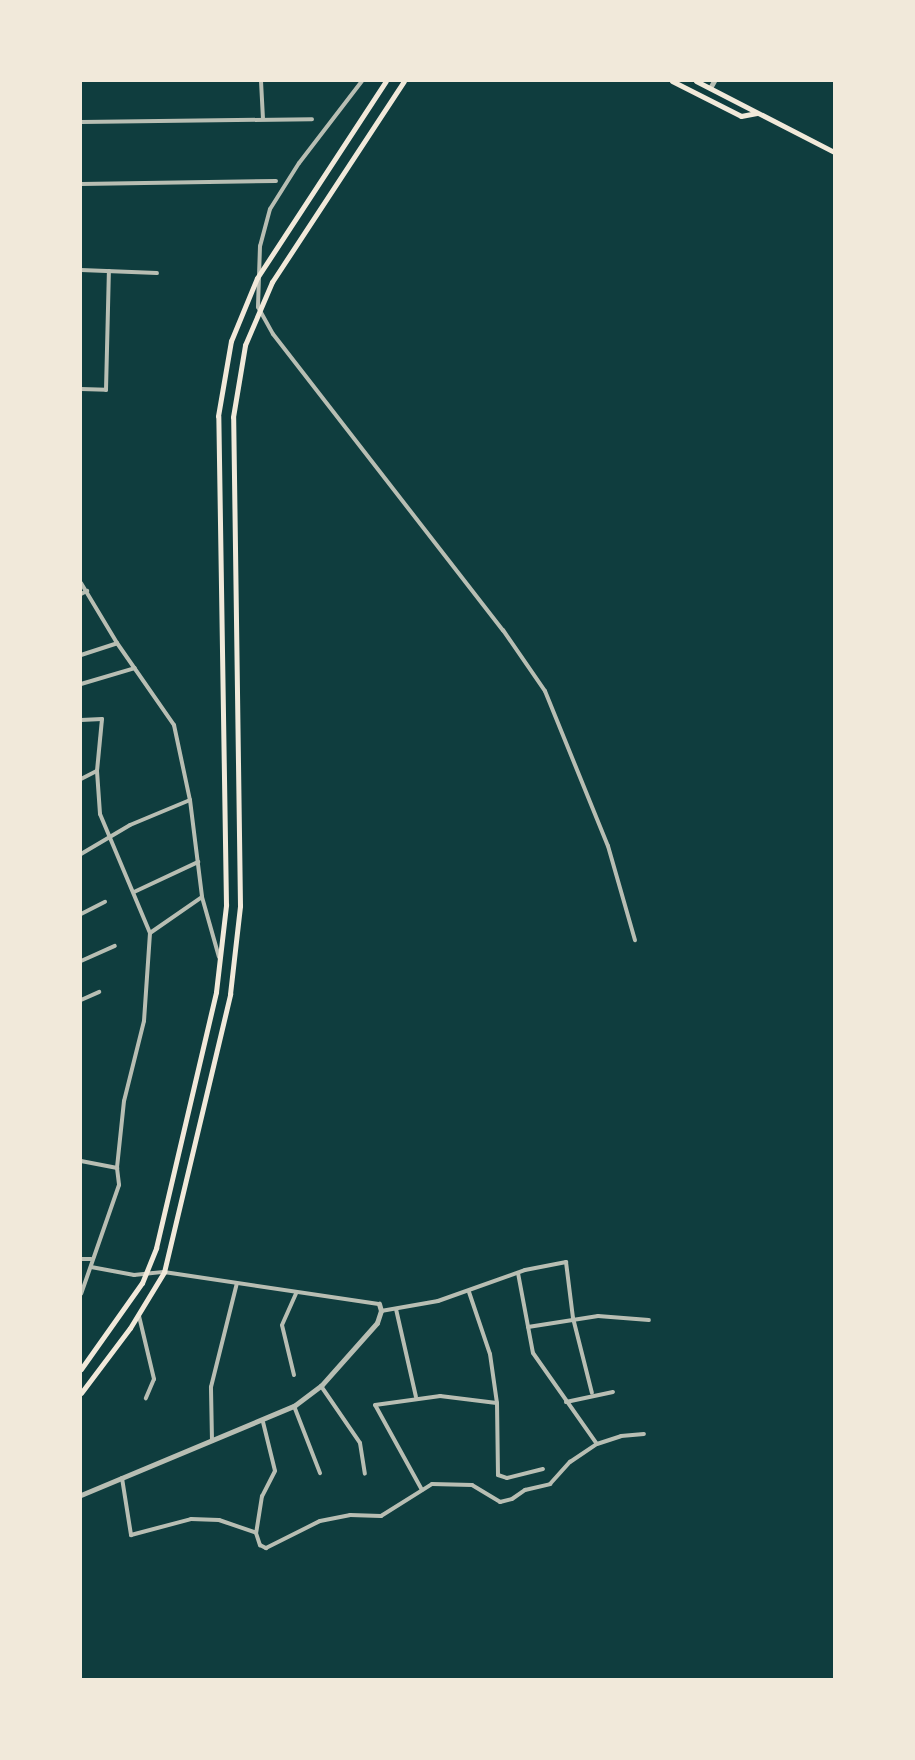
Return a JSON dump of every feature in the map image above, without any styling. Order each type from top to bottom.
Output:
[{"type":"main road","points":[[81,1369],[147,1274],[156,1248],[208,1028],[219,958],[226,894],[218,416],[231,341],[257,278],[386,81]]},
{"type":"main road","points":[[81,1393],[138,1315],[164,1272],[222,1031],[240,906],[233,417],[245,345],[258,307],[404,81]]},
{"type":"main road","points":[[672,81],[741,116],[757,112]]},
{"type":"main road","points":[[696,81],[834,152]]},
{"type":"street","points":[[261,81],[263,119]]},
{"type":"street","points":[[362,81],[298,163],[270,209],[257,278],[258,307],[273,334],[503,630],[545,691],[608,846],[635,940]]},
{"type":"street","points":[[710,88],[714,81]]},
{"type":"street","points":[[81,122],[312,119]]},
{"type":"street","points":[[81,184],[276,181]]},
{"type":"street","points":[[81,270],[157,273]]},
{"type":"street","points":[[81,389],[106,390],[109,271]]},
{"type":"street","points":[[81,583],[117,643],[174,725],[190,800],[202,897],[219,958]]},
{"type":"street","points":[[81,594],[87,591]]},
{"type":"street","points":[[81,655],[117,643]]},
{"type":"street","points":[[81,684],[135,668]]},
{"type":"street","points":[[81,720],[102,719],[97,771],[100,814],[150,933],[144,1021],[124,1101],[116,1199],[91,1259],[91,1267],[81,1294]]},
{"type":"street","points":[[81,780],[97,771]]},
{"type":"street","points":[[81,854],[130,825],[190,800]]},
{"type":"street","points":[[134,892],[198,862]]},
{"type":"street","points":[[150,933],[202,897]]},
{"type":"street","points":[[81,914],[105,902]]},
{"type":"street","points":[[81,961],[115,946]]},
{"type":"street","points":[[81,1000],[99,992]]},
{"type":"street","points":[[81,1161],[117,1168]]},
{"type":"street","points":[[81,1258],[91,1259]]},
{"type":"street","points":[[381,1311],[468,1292],[518,1273],[566,1262],[573,1318],[592,1393]]},
{"type":"street","points":[[81,1495],[262,1422],[294,1406],[321,1386],[376,1323],[381,1311],[379,1304],[164,1272],[147,1274],[91,1267]]},
{"type":"street","points":[[518,1273],[533,1353],[597,1444]]},
{"type":"street","points":[[212,1442],[211,1387],[237,1283]]},
{"type":"street","points":[[468,1292],[490,1354],[498,1403],[498,1475],[507,1478],[543,1469]]},
{"type":"street","points":[[294,1375],[282,1322],[296,1293]]},
{"type":"street","points":[[396,1309],[416,1397]]},
{"type":"street","points":[[138,1315],[154,1379],[146,1398]]},
{"type":"street","points":[[528,1327],[573,1318],[649,1320]]},
{"type":"street","points":[[321,1386],[360,1443],[365,1474]]},
{"type":"street","points":[[566,1402],[592,1393],[613,1392]]},
{"type":"street","points":[[422,1490],[375,1407],[416,1397],[470,1397],[498,1403]]},
{"type":"street","points":[[294,1406],[320,1473]]},
{"type":"street","points":[[262,1422],[275,1471],[262,1496],[256,1533],[260,1545],[266,1548],[320,1521],[350,1515],[381,1516],[432,1485],[456,1483],[472,1485],[500,1502],[512,1499],[525,1490],[550,1484],[570,1462],[597,1444],[621,1436],[644,1434]]},
{"type":"street","points":[[122,1478],[131,1535],[191,1519],[219,1520],[256,1533]]}]
